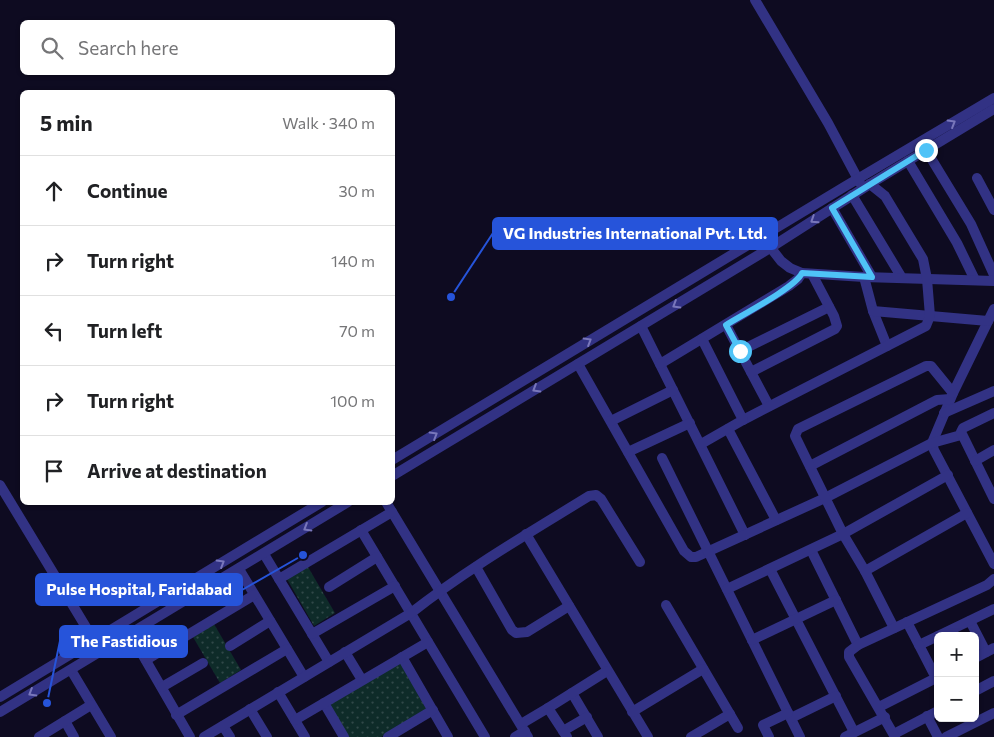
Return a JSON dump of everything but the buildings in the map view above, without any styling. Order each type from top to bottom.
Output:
[{"type":"street","points":[[701,444],[769,406],[926,326],[930,316],[927,279],[923,259],[885,196],[864,184],[756,0]]},
{"type":"street","points":[[395,474],[770,248],[852,196],[864,184],[994,98]]},
{"type":"street","points":[[395,458],[762,236],[908,161],[994,109]]},
{"type":"street","points":[[926,150],[971,224],[994,275]]},
{"type":"street","points":[[908,161],[957,243],[975,280]]},
{"type":"street","points":[[977,178],[994,210]]},
{"type":"street","points":[[852,196],[902,278]]},
{"type":"street","points":[[832,208],[868,277],[873,311],[887,346]]},
{"type":"street","points":[[762,236],[770,248],[790,268],[807,273],[994,281]]},
{"type":"street","points":[[751,372],[835,329],[837,326],[829,306],[807,273]]},
{"type":"street","points":[[660,364],[789,286],[807,273]]},
{"type":"street","points":[[740,351],[829,306]]},
{"type":"street","points":[[994,309],[944,413],[932,443],[994,564]]},
{"type":"street","points":[[873,311],[988,320]]},
{"type":"street","points":[[726,325],[769,406]]},
{"type":"street","points":[[641,326],[745,534]]},
{"type":"street","points":[[702,339],[743,420]]},
{"type":"street","points":[[578,364],[687,554],[691,557],[696,557],[825,498],[932,443],[962,435]]},
{"type":"street","points":[[894,628],[825,498],[796,436],[798,429],[926,366],[931,366],[952,396]]},
{"type":"street","points":[[611,421],[673,390]]},
{"type":"street","points":[[944,413],[993,390]]},
{"type":"street","points":[[810,466],[937,400],[952,396]]},
{"type":"street","points":[[994,413],[963,428],[961,432],[974,461],[991,486],[994,499]]},
{"type":"street","points":[[628,452],[690,423]]},
{"type":"street","points":[[728,429],[776,520]]},
{"type":"street","points":[[974,461],[994,450]]},
{"type":"street","points":[[662,458],[800,737]]},
{"type":"street","points":[[727,588],[844,534],[948,476]]},
{"type":"street","points":[[0,485],[101,652]]},
{"type":"street","points":[[204,737],[411,613],[440,590],[589,496],[596,495],[601,498],[640,562]]},
{"type":"street","points":[[0,697],[317,505]]},
{"type":"street","points":[[0,712],[343,505]]},
{"type":"street","points":[[388,505],[525,731]]},
{"type":"street","points":[[279,579],[392,512]]},
{"type":"street","points":[[865,571],[967,513]]},
{"type":"street","points":[[362,530],[485,737]]},
{"type":"street","points":[[526,534],[648,737]]},
{"type":"street","points":[[811,550],[858,645]]},
{"type":"street","points":[[264,554],[329,662]]},
{"type":"street","points":[[329,587],[377,557]]},
{"type":"street","points":[[476,567],[512,630],[516,633],[526,632],[569,606]]},
{"type":"street","points":[[239,569],[304,677]]},
{"type":"street","points":[[770,569],[836,696],[850,735],[885,717]]},
{"type":"street","points":[[934,713],[894,735],[849,656],[849,652],[858,645],[987,585],[994,579]]},
{"type":"street","points":[[312,634],[395,586]]},
{"type":"street","points":[[146,660],[254,595]]},
{"type":"street","points":[[752,640],[836,600]]},
{"type":"street","points":[[666,605],[738,728]]},
{"type":"street","points":[[947,632],[994,610]]},
{"type":"street","points":[[230,646],[270,621]]},
{"type":"street","points":[[970,621],[990,650]]},
{"type":"street","points":[[907,622],[934,672]]},
{"type":"street","points":[[130,633],[190,737]]},
{"type":"street","points":[[104,635],[110,646]]},
{"type":"street","points":[[919,645],[934,638]]},
{"type":"street","points":[[295,720],[428,642]]},
{"type":"street","points":[[176,715],[287,649]]},
{"type":"street","points":[[345,652],[362,680]]},
{"type":"street","points":[[402,657],[448,737]]},
{"type":"street","points":[[162,686],[203,663]]},
{"type":"street","points":[[632,712],[703,669]]},
{"type":"street","points":[[70,670],[111,737]]},
{"type":"street","points":[[516,737],[525,731],[548,708],[607,670]]},
{"type":"street","points":[[879,707],[934,679]]},
{"type":"street","points":[[979,689],[994,681]]},
{"type":"street","points":[[278,692],[305,737]]},
{"type":"street","points":[[572,692],[598,737]]},
{"type":"street","points":[[770,737],[763,725],[836,696]]},
{"type":"street","points":[[324,703],[344,737]]},
{"type":"street","points":[[39,737],[92,705]]},
{"type":"street","points":[[548,708],[565,734],[587,717]]},
{"type":"street","points":[[250,709],[267,737]]},
{"type":"street","points":[[388,737],[433,710]]},
{"type":"street","points":[[946,737],[994,713]]},
{"type":"street","points":[[691,737],[730,714]]},
{"type":"street","points":[[927,716],[938,737]]},
{"type":"street","points":[[65,721],[74,737]]},
{"type":"street","points":[[223,726],[230,737]]},
{"type":"street","points":[[966,727],[971,737]]},
{"type":"green space","points":[[308,567],[335,613],[314,626],[287,579]]},
{"type":"green space","points":[[214,624],[241,670],[220,683],[193,637]]},
{"type":"green space","points":[[400,662],[427,710],[381,737],[348,737],[329,704]]},
{"type":"place","name":"VG Industries International Pvt. Ltd.","points":[[451,297]]},
{"type":"place","name":"Pulse Hospital, Faridabad","points":[[303,555]]},
{"type":"place","name":"The Fastidious","points":[[47,703]]},
{"type":"route","points":[[740,351],[726,325],[789,286],[802,273],[872,277],[832,208],[926,150]]}]
